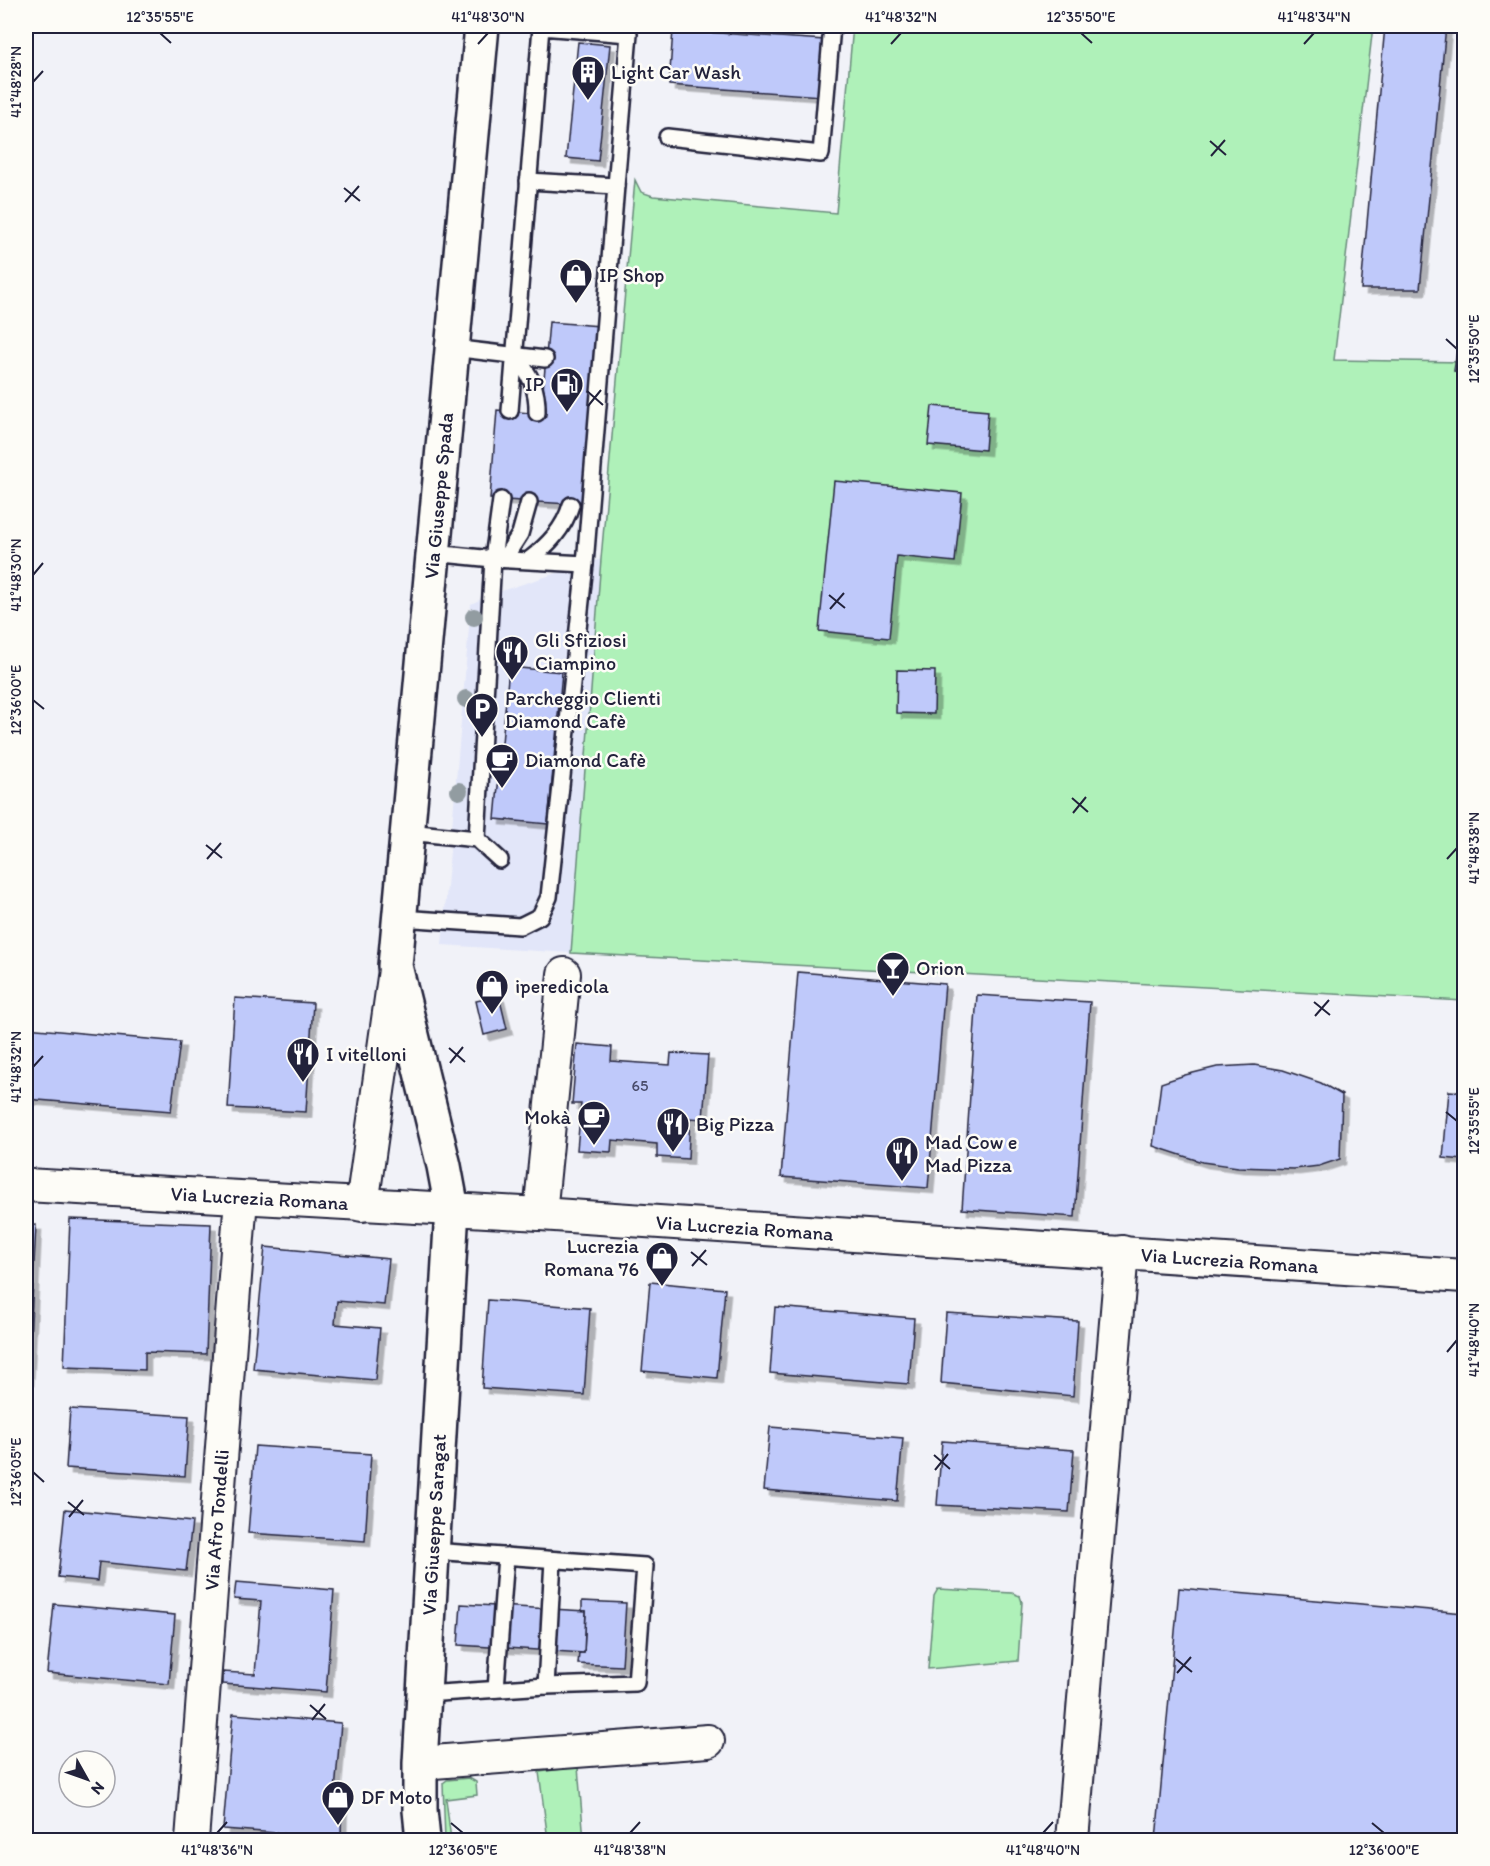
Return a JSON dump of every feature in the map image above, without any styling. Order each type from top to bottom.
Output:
[{"type":"street","name":"Via Giuseppe Spada","points":[[362,1205],[400,918],[482,26]]},
{"type":"street","name":"Via Giuseppe Spada","points":[[395,966],[444,1166],[452,1209]]},
{"type":"street","points":[[540,1214],[564,974]]},
{"type":"street","name":"Via Lucrezia Romana","points":[[26,1185],[540,1214],[1464,1276]]},
{"type":"street","name":"Via Afro Tondelli","points":[[192,1840],[241,1198]]},
{"type":"street","name":"Via Giuseppe Saragat","points":[[423,1840],[420,1810],[420,1763],[452,1209]]},
{"type":"street","points":[[1072,1840],[1122,1252]]},
{"type":"street","points":[[420,1763],[708,1741]]},
{"type":"lane","points":[[667,136],[821,154],[832,26]]},
{"type":"lane","points":[[400,918],[520,926],[540,916],[549,897],[585,564],[629,34],[541,27],[510,411]]},
{"type":"lane","points":[[528,181],[616,186]]},
{"type":"lane","points":[[452,348],[545,359]]},
{"type":"lane","points":[[514,356],[532,379],[538,403],[537,413]]},
{"type":"lane","points":[[477,839],[499,559],[501,500]]},
{"type":"lane","points":[[499,559],[520,534],[530,502]]},
{"type":"lane","points":[[529,560],[554,538],[568,515],[571,505]]},
{"type":"lane","points":[[433,553],[585,564]]},
{"type":"lane","points":[[408,832],[477,839],[500,860]]},
{"type":"lane","points":[[424,1694],[636,1683],[645,1566],[432,1551]]},
{"type":"lane","points":[[496,1689],[506,1556]]},
{"type":"lane","points":[[546,1686],[553,1560]]},
{"type":"shaded area","points":[[601,559],[571,953],[442,945],[471,604],[492,594]]},
{"type":"green space","points":[[853,26],[1373,26],[1334,360],[1464,362],[1464,1001],[571,953],[601,559],[635,180],[641,192],[653,196],[836,213]]},
{"type":"green space","points":[[938,1589],[1012,1593],[1020,1596],[1022,1602],[1018,1661],[928,1669],[934,1596]]},
{"type":"green space","points":[[578,1767],[584,1840],[548,1840],[539,1772]]},
{"type":"green space","points":[[469,1778],[476,1782],[477,1795],[446,1799],[451,1840],[445,1840],[443,1783],[447,1780]]},
{"type":"building","points":[[1385,26],[1446,26],[1420,289],[1361,289]]},
{"type":"building","points":[[673,30],[825,40],[821,96],[669,85]]},
{"type":"building","name":"Light Car Wash","points":[[578,42],[610,45],[598,161],[566,158]]},
{"type":"building","points":[[1464,303],[1464,372],[1454,371]]},
{"type":"building","name":"IP","points":[[549,322],[600,326],[584,505],[490,499],[497,410],[541,414]]},
{"type":"building","points":[[932,406],[988,411],[985,450],[928,445]]},
{"type":"building","points":[[834,481],[962,493],[955,562],[897,556],[889,638],[819,631]]},
{"type":"building","points":[[509,667],[562,672],[548,824],[495,819]]},
{"type":"building","points":[[897,670],[935,671],[934,714],[896,713]]},
{"type":"building","points":[[798,972],[945,984],[928,1188],[781,1177]]},
{"type":"building","points":[[977,995],[1090,1002],[1075,1217],[962,1209]]},
{"type":"building","name":"iperedicola","points":[[499,996],[507,1029],[484,1035],[476,1001]]},
{"type":"building","points":[[235,998],[313,1003],[306,1112],[228,1108]]},
{"type":"building","points":[[26,1028],[180,1042],[171,1111],[26,1099]]},
{"type":"building","points":[[577,1044],[612,1047],[611,1061],[670,1065],[671,1053],[708,1055],[703,1119],[690,1118],[688,1159],[657,1157],[657,1144],[612,1140],[611,1152],[577,1150],[581,1104],[572,1104]]},
{"type":"building","points":[[1254,1065],[1283,1070],[1321,1083],[1342,1095],[1340,1159],[1319,1166],[1294,1169],[1238,1167],[1202,1162],[1153,1146],[1161,1083],[1217,1067]]},
{"type":"building","points":[[1449,1091],[1464,1092],[1464,1160],[1443,1158]]},
{"type":"building","points":[[70,1219],[211,1224],[206,1354],[145,1352],[145,1370],[64,1367]]},
{"type":"building","points":[[26,1225],[36,1225],[28,1380],[26,1379]]},
{"type":"building","points":[[265,1247],[389,1259],[384,1305],[337,1301],[335,1324],[380,1328],[375,1380],[253,1369]]},
{"type":"building","points":[[650,1282],[725,1289],[717,1378],[642,1371]]},
{"type":"building","points":[[488,1300],[590,1308],[584,1395],[482,1388]]},
{"type":"building","points":[[775,1307],[914,1318],[909,1384],[770,1373]]},
{"type":"building","points":[[946,1313],[1078,1321],[1073,1396],[941,1383]]},
{"type":"building","points":[[70,1409],[189,1416],[185,1476],[66,1468]]},
{"type":"building","points":[[770,1427],[903,1438],[897,1501],[764,1490]]},
{"type":"building","points":[[942,1441],[1074,1450],[1069,1512],[937,1505]]},
{"type":"building","points":[[255,1446],[371,1454],[365,1541],[248,1533]]},
{"type":"building","points":[[65,1509],[192,1522],[186,1571],[99,1562],[97,1581],[58,1577]]},
{"type":"building","points":[[236,1582],[334,1590],[326,1692],[223,1684],[223,1672],[255,1674],[261,1601],[234,1599]]},
{"type":"building","points":[[1179,1588],[1464,1613],[1464,1840],[1156,1840]]},
{"type":"building","points":[[582,1601],[626,1603],[622,1666],[578,1664],[579,1653],[584,1653],[586,1611],[582,1611]]},
{"type":"building","points":[[26,1604],[29,1605],[26,1636]]},
{"type":"building","points":[[54,1604],[175,1615],[169,1684],[47,1673]]},
{"type":"building","points":[[461,1604],[586,1611],[584,1653],[458,1645]]},
{"type":"building","points":[[233,1714],[341,1723],[335,1791],[342,1792],[341,1838],[223,1829]]},
{"type":"place","name":"Light Car Wash","points":[[588,101]]},
{"type":"place","name":"IP Shop","points":[[576,304]]},
{"type":"place","name":"IP","points":[[567,413]]},
{"type":"place","name":"Gli Sfiziosi Ciampino","points":[[512,681]]},
{"type":"place","name":"Parcheggio Clienti Diamond Cafè","points":[[482,738]]},
{"type":"place","name":"Diamond Cafè","points":[[502,789]]},
{"type":"place","name":"Orion","points":[[893,997]]},
{"type":"place","name":"iperedicola","points":[[492,1015]]},
{"type":"place","name":"I vitelloni","points":[[303,1083]]},
{"type":"place","name":"Mokà","points":[[594,1146]]},
{"type":"place","name":"Big Pizza","points":[[673,1153]]},
{"type":"place","name":"Mad Cow e Mad Pizza","points":[[902,1182]]},
{"type":"place","name":"Lucrezia Romana 76","points":[[662,1287]]},
{"type":"place","name":"DF Moto","points":[[338,1826]]}]
